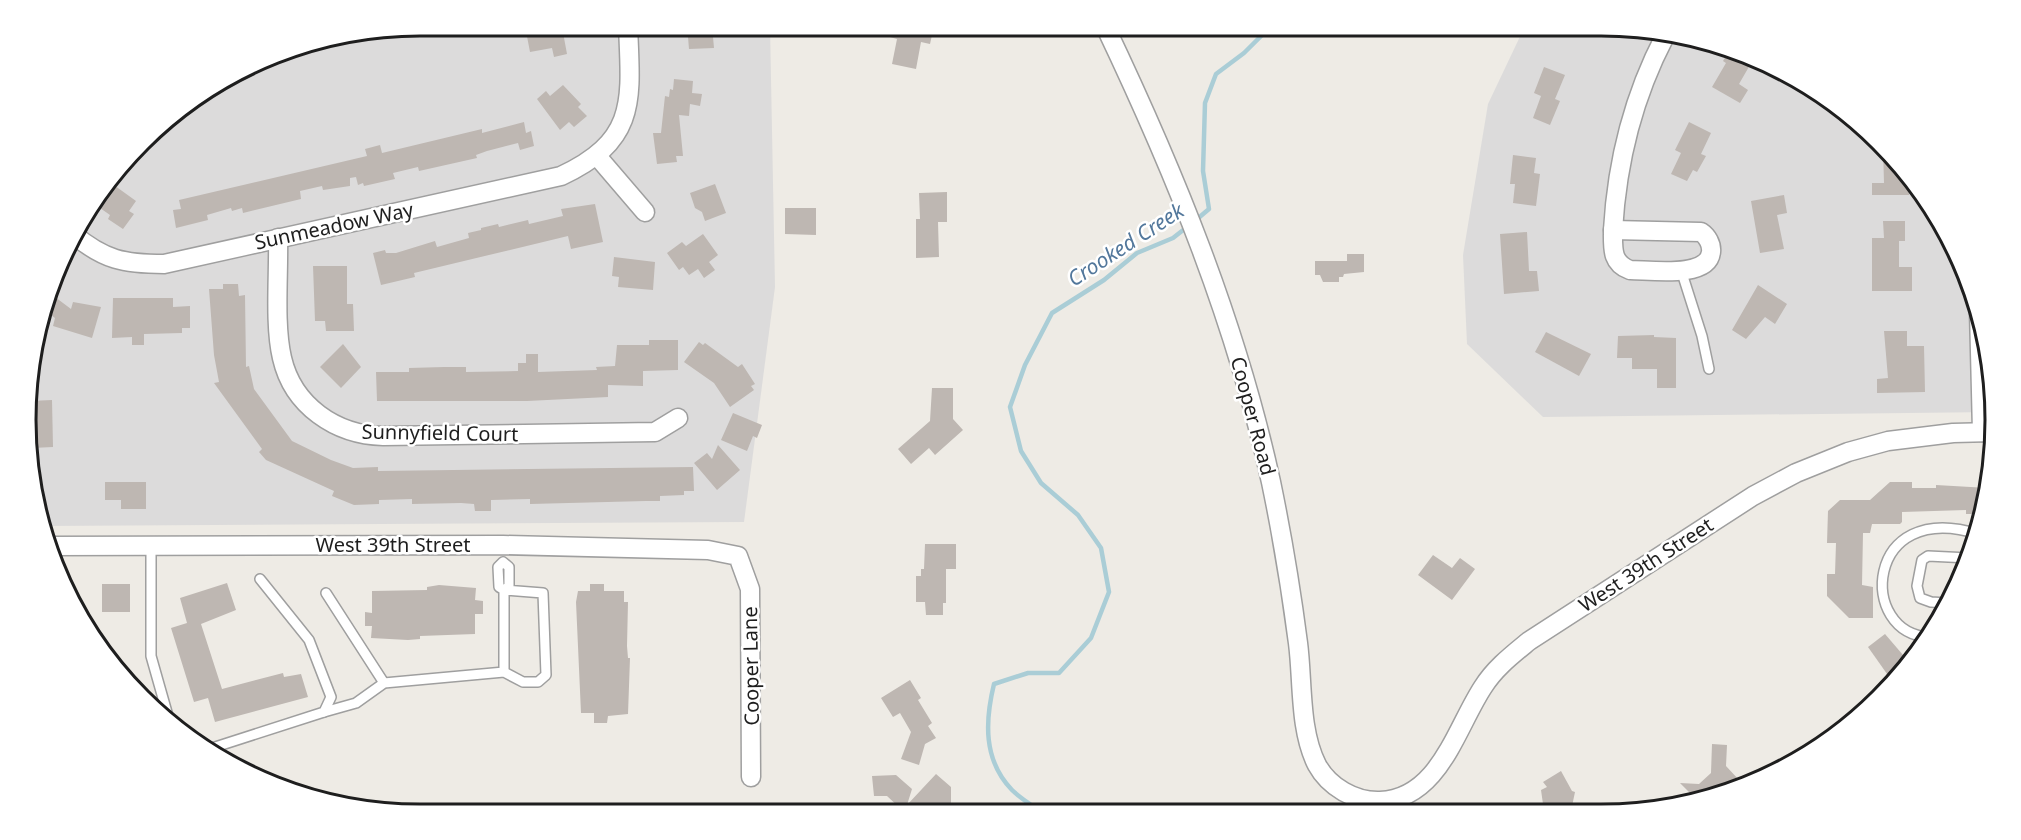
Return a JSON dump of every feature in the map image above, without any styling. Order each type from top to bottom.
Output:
[{"type":"street","points":[[629,36],[631,77],[628,104],[618,130],[597,156],[645,212]]},
{"type":"street","name":"Cooper Road","points":[[1110,36],[1184,201],[1238,356],[1270,482],[1293,606],[1306,726],[1312,749],[1326,777],[1341,791],[1368,800]]},
{"type":"street","points":[[1613,230],[1701,232],[1711,246],[1709,259],[1699,269],[1630,270],[1623,268],[1614,255],[1613,230],[1617,183],[1626,137],[1643,83],[1663,41]]},
{"type":"street","name":"Sunmeadow Way","points":[[81,240],[109,258],[143,265],[170,263],[561,176],[597,156]]},
{"type":"street","name":"Sunnyfield Court","points":[[278,238],[280,343],[284,364],[292,384],[309,406],[336,426],[356,433],[383,436],[655,432],[678,418]]},
{"type":"street","name":"West 39th Street","points":[[1368,800],[1381,801],[1408,794],[1430,778],[1484,686],[1502,663],[1518,650],[1753,496],[1796,473],[1855,450],[1924,436],[1985,432]]},
{"type":"street","name":"West 39th Street","points":[[57,546],[503,553],[708,550],[738,556]]},
{"type":"street","name":"Cooper Lane","points":[[738,556],[750,589],[752,777]]},
{"type":"lane","points":[[1681,270],[1702,336],[1709,369]]},
{"type":"lane","points":[[1919,635],[1907,631],[1889,614],[1882,586],[1891,555],[1899,542],[1912,532],[1948,530],[1968,533]]},
{"type":"lane","points":[[151,546],[151,656],[166,708]]},
{"type":"lane","points":[[503,553],[509,567],[509,586],[504,590]]},
{"type":"lane","points":[[1938,603],[1931,603],[1920,598],[1917,586],[1922,560],[1928,556],[1960,558]]},
{"type":"lane","points":[[260,579],[309,640],[331,697],[324,712]]},
{"type":"lane","points":[[218,746],[356,703],[384,683],[504,672],[523,682],[538,682],[546,675],[543,592],[504,590]]},
{"type":"lane","points":[[504,590],[504,672]]},
{"type":"lane","points":[[326,593],[384,683]]},
{"type":"shaded area","points":[[770,36],[775,287],[744,522],[51,526],[39,470],[36,420],[43,345],[56,297],[87,228],[115,186],[148,148],[186,115],[228,87],[297,56],[345,43],[395,37]]},
{"type":"shaded area","points":[[1520,36],[1626,37],[1676,43],[1748,65],[1793,87],[1835,115],[1873,148],[1906,186],[1934,228],[1956,273],[1972,321],[1982,370],[1985,412],[1543,417],[1467,344],[1463,255],[1488,104]]},
{"type":"building","points":[[527,36],[564,36],[567,54],[554,57],[552,48],[530,52]]},
{"type":"building","points":[[713,36],[714,48],[689,49],[688,37]]},
{"type":"building","points":[[932,36],[930,44],[921,42],[916,69],[892,64],[897,39],[890,37]]},
{"type":"building","points":[[1726,57],[1750,66],[1739,84],[1748,90],[1740,103],[1712,87],[1726,63],[1723,61]]},
{"type":"building","points":[[1544,67],[1565,75],[1555,99],[1560,101],[1550,125],[1533,118],[1541,96],[1534,93]]},
{"type":"building","points":[[674,79],[693,81],[692,93],[702,94],[700,106],[690,104],[689,116],[679,115],[683,156],[676,156],[677,162],[657,164],[653,133],[661,133],[665,96],[669,97],[670,89],[673,90]]},
{"type":"building","points":[[563,85],[581,104],[578,107],[587,116],[574,127],[569,122],[560,130],[537,99],[546,91],[550,96]]},
{"type":"building","points":[[524,122],[526,133],[531,131],[534,146],[520,150],[518,143],[476,155],[477,158],[419,171],[418,167],[393,173],[395,179],[364,186],[363,183],[358,185],[356,177],[350,178],[350,186],[323,190],[322,186],[300,191],[301,199],[243,213],[242,208],[232,211],[231,208],[207,215],[208,220],[176,228],[173,210],[181,209],[179,200],[367,156],[365,149],[380,145],[382,153],[482,129],[482,133]]},
{"type":"building","points":[[1689,122],[1711,133],[1701,154],[1706,156],[1697,172],[1693,170],[1687,181],[1671,174],[1681,153],[1675,150]]},
{"type":"building","points":[[1513,155],[1536,158],[1534,173],[1540,174],[1536,206],[1513,203],[1515,184],[1510,184]]},
{"type":"building","points":[[1883,160],[1906,186],[1909,195],[1872,195],[1872,183],[1884,183]]},
{"type":"building","points":[[715,184],[726,213],[705,221],[702,212],[695,208],[690,193]]},
{"type":"building","points":[[115,186],[136,201],[129,211],[134,214],[123,229],[108,219],[110,215],[100,208]]},
{"type":"building","points":[[947,192],[947,222],[938,222],[939,257],[916,258],[916,219],[920,219],[919,193]]},
{"type":"building","points":[[1784,195],[1787,213],[1777,215],[1784,249],[1760,253],[1751,201]]},
{"type":"building","points":[[595,204],[603,242],[571,249],[568,236],[414,273],[415,277],[381,285],[373,253],[385,250],[386,253],[396,253],[435,241],[437,247],[469,238],[468,233],[481,230],[481,228],[498,224],[499,227],[528,220],[529,224],[563,216],[561,209]]},
{"type":"building","points":[[785,208],[816,208],[816,235],[785,234]]},
{"type":"building","points":[[1883,221],[1905,221],[1905,241],[1899,241],[1899,267],[1912,267],[1912,291],[1872,291],[1872,238],[1884,238]]},
{"type":"building","points":[[1527,232],[1529,271],[1537,271],[1539,291],[1504,294],[1500,234]]},
{"type":"building","points":[[703,234],[718,255],[709,262],[715,270],[704,278],[698,269],[689,275],[683,267],[679,270],[667,253],[682,242],[686,246]]},
{"type":"building","points":[[1347,254],[1364,254],[1364,272],[1344,274],[1343,277],[1339,277],[1339,282],[1323,282],[1320,275],[1315,275],[1315,261],[1347,261]]},
{"type":"building","points":[[614,257],[655,262],[653,290],[618,287],[619,277],[612,276]]},
{"type":"building","points":[[313,266],[347,266],[347,304],[353,304],[354,331],[326,331],[325,321],[315,321]]},
{"type":"building","points":[[223,284],[238,284],[239,296],[245,295],[246,367],[249,366],[254,389],[292,441],[331,460],[353,468],[378,467],[378,471],[693,467],[694,491],[684,491],[684,495],[660,496],[660,501],[530,504],[530,499],[491,500],[491,511],[475,511],[474,504],[412,504],[412,499],[379,500],[379,504],[354,505],[332,496],[334,491],[266,460],[259,452],[262,449],[214,383],[219,382],[214,355],[209,289],[223,289]]},
{"type":"building","points":[[1758,285],[1787,304],[1775,324],[1765,317],[1746,339],[1732,330]]},
{"type":"building","points":[[56,298],[71,309],[73,302],[101,307],[92,338],[53,326],[55,318],[51,315]]},
{"type":"building","points":[[113,298],[173,298],[173,307],[190,306],[190,328],[182,328],[182,333],[144,334],[144,345],[132,345],[132,337],[112,338]]},
{"type":"building","points":[[1884,331],[1907,331],[1907,346],[1924,346],[1925,392],[1877,393],[1877,379],[1888,378]]},
{"type":"building","points":[[1546,332],[1591,354],[1579,376],[1535,352]]},
{"type":"building","points":[[1654,335],[1654,337],[1676,338],[1676,388],[1657,388],[1657,369],[1632,369],[1632,358],[1617,358],[1618,336]]},
{"type":"building","points":[[649,340],[678,340],[678,370],[643,371],[643,386],[608,385],[608,397],[527,401],[377,401],[376,372],[409,372],[409,368],[444,367],[466,367],[466,372],[518,371],[518,363],[526,363],[526,354],[538,354],[538,372],[597,370],[596,367],[615,366],[617,345],[649,345]]},
{"type":"building","points":[[699,342],[703,345],[705,343],[738,367],[742,364],[755,384],[751,386],[754,390],[730,407],[714,383],[684,362]]},
{"type":"building","points":[[343,344],[361,367],[341,388],[320,367]]},
{"type":"building","points":[[932,388],[953,388],[953,419],[963,430],[935,455],[929,448],[911,464],[898,449],[930,421]]},
{"type":"building","points":[[52,400],[53,447],[37,448],[37,401]]},
{"type":"building","points":[[733,413],[762,425],[757,438],[753,436],[747,451],[721,440]]},
{"type":"building","points":[[718,445],[740,470],[717,490],[694,463],[707,453],[712,459]]},
{"type":"building","points":[[105,482],[146,482],[146,509],[121,509],[121,500],[105,500]]},
{"type":"building","points":[[1890,482],[1912,482],[1912,488],[1936,488],[1936,485],[1979,487],[1973,514],[1966,514],[1966,510],[1902,512],[1900,524],[1872,524],[1870,533],[1863,533],[1862,585],[1873,587],[1873,618],[1849,618],[1827,596],[1827,574],[1835,574],[1836,543],[1827,543],[1828,511],[1840,500],[1870,500]]},
{"type":"building","points":[[925,544],[956,544],[956,569],[946,569],[946,603],[943,603],[943,615],[926,615],[925,602],[916,602],[916,576],[921,576],[921,569],[924,569]]},
{"type":"building","points":[[1433,555],[1452,568],[1460,558],[1475,569],[1452,600],[1418,575]]},
{"type":"building","points":[[227,583],[236,610],[201,624],[222,689],[283,673],[284,677],[301,674],[308,697],[215,722],[208,698],[194,702],[171,628],[187,623],[180,598]]},
{"type":"building","points":[[102,584],[130,584],[130,612],[102,612]]},
{"type":"building","points":[[590,584],[604,584],[604,591],[624,591],[624,602],[628,602],[627,646],[628,658],[630,658],[628,714],[608,716],[607,723],[594,723],[594,713],[581,713],[576,602],[578,591],[590,591]]},
{"type":"building","points":[[439,585],[476,588],[475,600],[483,601],[483,614],[475,614],[475,634],[420,636],[420,639],[408,640],[371,638],[372,626],[365,626],[365,612],[372,613],[372,591],[427,590],[427,587]]},
{"type":"building","points":[[1885,634],[1904,656],[1888,675],[1868,647]]},
{"type":"building","points":[[910,680],[921,698],[918,700],[932,723],[928,726],[936,738],[925,744],[919,765],[901,759],[911,732],[900,713],[893,717],[881,698]]},
{"type":"building","points":[[1712,744],[1727,745],[1726,766],[1738,779],[1690,793],[1680,783],[1699,784],[1711,773]]},
{"type":"building","points":[[1561,771],[1572,791],[1575,792],[1572,804],[1543,804],[1541,790],[1547,787],[1543,782]]},
{"type":"building","points":[[936,774],[951,787],[951,804],[908,804]]},
{"type":"building","points":[[896,775],[912,789],[907,804],[896,804],[887,796],[874,796],[872,776]]},
{"type":"waterway","name":"Crooked Creek","points":[[1196,220],[1209,209],[1203,171],[1205,103],[1216,74],[1244,53],[1261,36]]},
{"type":"waterway","name":"Crooked Creek","points":[[1029,804],[1012,790],[996,766],[991,753],[988,726],[994,684],[1028,673],[1059,673],[1091,638],[1109,592],[1101,548],[1078,515],[1041,483],[1021,451],[1010,407],[1025,365],[1052,313],[1104,280],[1137,253],[1173,238],[1187,227]]}]
